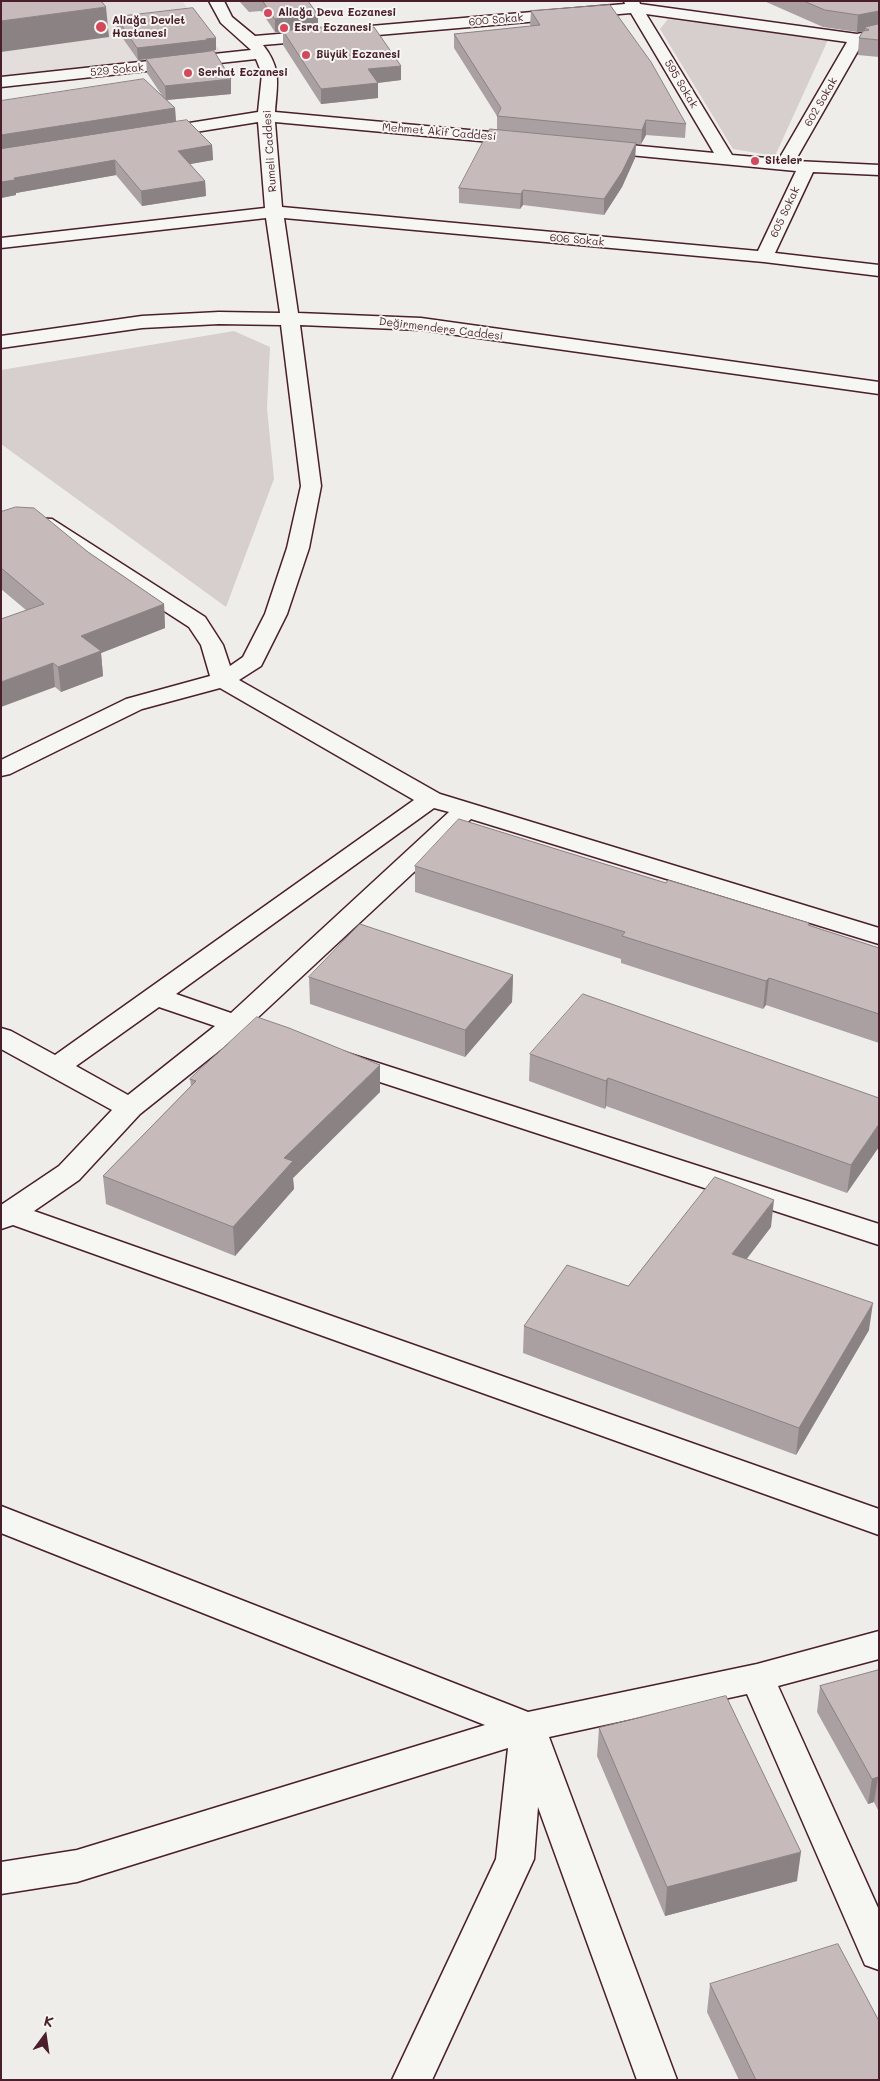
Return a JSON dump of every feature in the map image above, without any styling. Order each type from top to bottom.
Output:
[{"type":"street","name":"Rumeli Caddesi","points":[[1,769],[134,704],[223,680],[253,661],[276,614],[298,548],[311,486],[274,212],[266,116],[270,74],[262,54],[252,41],[226,20],[216,1]]},
{"type":"street","points":[[634,5],[700,2]]},
{"type":"street","name":"600 Sokak","points":[[252,41],[634,5],[858,39]]},
{"type":"street","name":"595 Sokak","points":[[634,5],[726,159]]},
{"type":"street","points":[[858,39],[879,34]]},
{"type":"street","name":"602 Sokak","points":[[784,165],[858,39]]},
{"type":"street","name":"529 Sokak","points":[[1,82],[262,54]]},
{"type":"street","name":"Mehmet Akif Caddesi","points":[[144,135],[266,116],[544,142]]},
{"type":"street","points":[[582,146],[806,167],[879,170]]},
{"type":"street","name":"605 Sokak","points":[[764,257],[806,167]]},
{"type":"street","name":"606 Sokak","points":[[1,243],[274,212],[764,257],[879,271]]},
{"type":"street","name":"Değirmendere Caddesi","points":[[1,342],[142,322],[218,318],[358,320],[420,324],[879,388]]},
{"type":"street","points":[[1,522],[44,524],[196,622],[212,645],[223,680],[431,799],[879,936]]},
{"type":"street","points":[[56,1067],[431,799]]},
{"type":"street","points":[[6,1216],[69,1173],[130,1108],[234,1025],[466,810]]},
{"type":"street","points":[[155,996],[234,1025],[879,1235]]},
{"type":"street","points":[[1,1037],[130,1108]]},
{"type":"street","points":[[6,1216],[879,1522]]},
{"type":"street","points":[[1,1519],[527,1727],[657,2080]]},
{"type":"street","points":[[1,1878],[77,1866],[527,1727],[757,1678],[879,1645]]},
{"type":"street","points":[[757,1678],[879,1952]]},
{"type":"street","points":[[412,2080],[515,1859],[527,1727]]},
{"type":"shaded area","name":"Aliağa Devlet Hastanesi","points":[[1,1],[182,1],[221,52],[1,78]]},
{"type":"shaded area","points":[[668,19],[828,40],[775,156],[733,149],[660,29]]},
{"type":"shaded area","points":[[234,331],[270,347],[267,408],[274,479],[226,607],[1,444],[1,370]]},
{"type":"building","points":[[1,1],[101,1],[106,7],[1,21]]},
{"type":"building","points":[[263,1],[308,1],[318,15],[275,19]]},
{"type":"building","points":[[804,1],[879,1],[879,11],[858,15],[825,10]]},
{"type":"building","points":[[610,5],[651,62],[686,124],[646,120],[642,130],[497,116],[501,108],[454,34],[540,25],[531,11]]},
{"type":"building","points":[[193,8],[216,38],[137,48],[116,17]]},
{"type":"building","points":[[879,24],[879,40],[859,38],[863,31],[869,30],[866,27]]},
{"type":"building","points":[[326,27],[329,31],[374,27],[401,66],[368,69],[378,83],[321,89],[283,31]]},
{"type":"building","points":[[214,51],[231,79],[165,86],[146,59]]},
{"type":"building","points":[[144,79],[175,108],[1,135],[1,101]]},
{"type":"building","points":[[187,120],[212,145],[178,151],[205,181],[141,191],[115,160],[1,182],[1,149]]},
{"type":"building","points":[[490,129],[636,143],[622,172],[604,199],[523,190],[521,194],[459,188]]},
{"type":"building","points":[[16,507],[34,508],[88,552],[164,604],[81,636],[101,651],[58,667],[53,663],[1,682],[1,619],[44,604],[1,568],[1,512]]},
{"type":"building","points":[[459,819],[666,883],[668,880],[809,923],[808,925],[879,948],[879,1014],[769,978],[766,981],[622,936],[625,932],[415,866]]},
{"type":"building","points":[[360,924],[513,975],[465,1030],[309,977]]},
{"type":"building","points":[[583,994],[879,1098],[879,1124],[851,1165],[608,1078],[606,1081],[530,1054]]},
{"type":"building","points":[[257,1017],[380,1065],[284,1158],[293,1161],[233,1227],[103,1176],[196,1081],[190,1079]]},
{"type":"building","points":[[715,1177],[774,1200],[732,1254],[873,1303],[799,1428],[524,1326],[567,1265],[628,1286]]},
{"type":"building","points":[[879,1670],[879,1778],[872,1779],[820,1686]]},
{"type":"building","points":[[726,1696],[801,1852],[667,1887],[599,1728]]},
{"type":"building","points":[[838,1944],[879,2021],[879,2080],[756,2080],[710,1984]]},
{"type":"place","name":"Aliağa Deva Eczanesi","points":[[268,13]]},
{"type":"place","name":"Aliağa Devlet Hastanesi","points":[[101,27]]},
{"type":"place","name":"Esra Eczanesi","points":[[284,28]]},
{"type":"place","name":"Büyük Eczanesi","points":[[306,55]]},
{"type":"place","name":"Serhat Eczanesi","points":[[188,73]]},
{"type":"place","name":"Siteler","points":[[755,161]]}]
